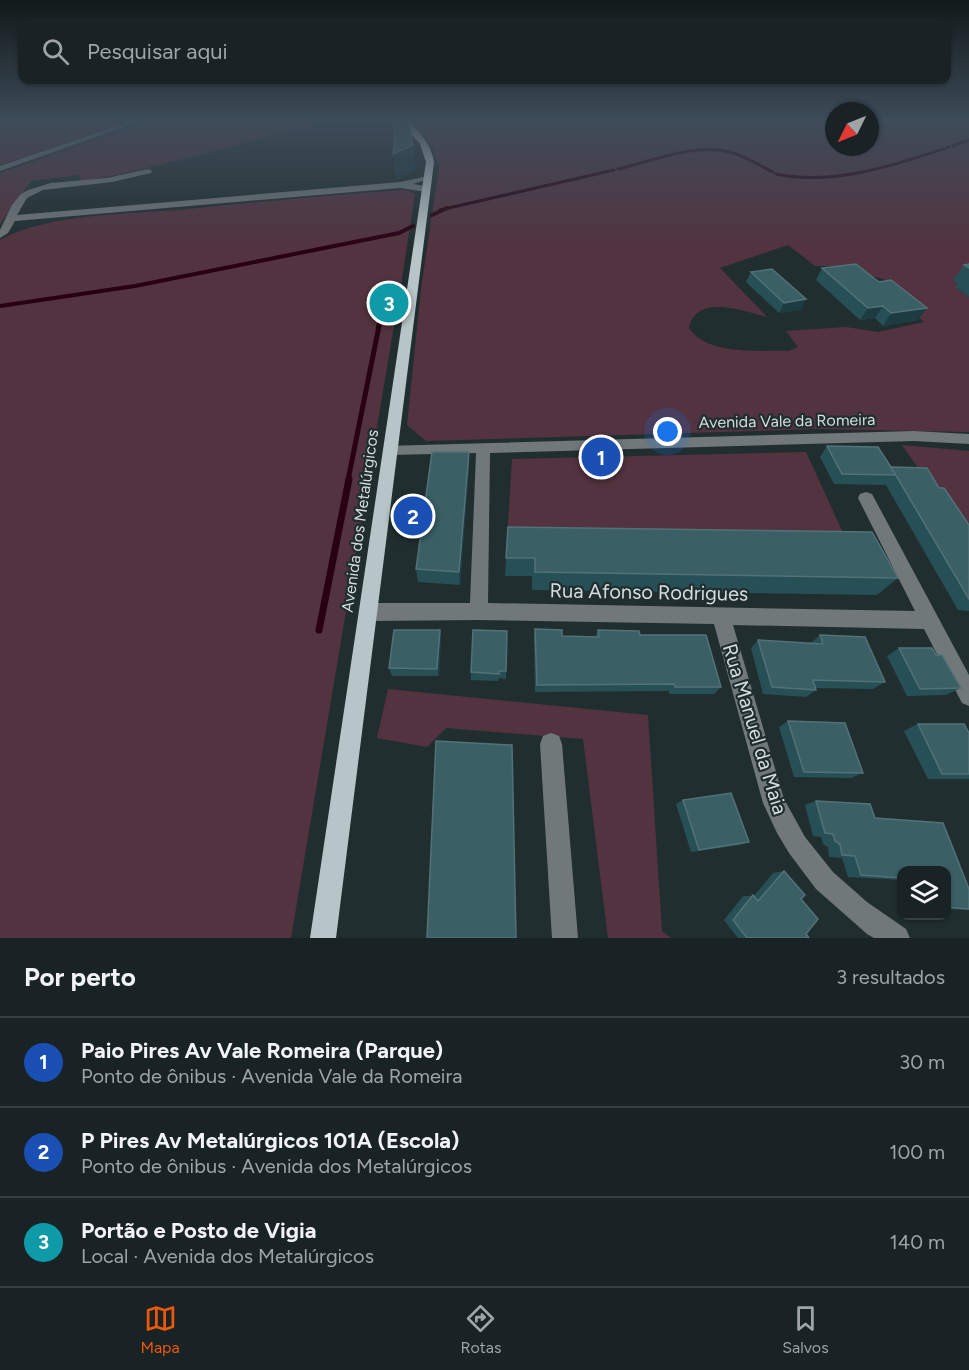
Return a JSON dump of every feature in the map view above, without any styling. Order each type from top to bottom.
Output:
[{"type":"main road","name":"Avenida dos Metalúrgicos","points":[[323,938],[430,163]]},
{"type":"street","points":[[0,169],[18,163]]},
{"type":"street","points":[[4,232],[14,218],[15,208],[21,198],[34,190],[108,180],[148,171]]},
{"type":"street","points":[[14,218],[427,183]]},
{"type":"street","points":[[4,232],[63,214]]},
{"type":"street","name":"Avenida Vale da Romeira","points":[[390,450],[914,436],[969,439]]},
{"type":"street","points":[[479,611],[483,447]]},
{"type":"street","points":[[866,498],[969,696]]},
{"type":"street","name":"Rua Afonso Rodrigues","points":[[369,612],[479,611],[929,620]]},
{"type":"street","name":"Rua Manuel da Maia","points":[[721,616],[774,803],[784,825],[808,862],[830,887],[862,917],[897,938]]},
{"type":"street","points":[[551,744],[565,938]]},
{"type":"shaded area","points":[[29,163],[167,163],[86,181],[80,181],[80,175],[31,181],[0,224],[0,173]]},
{"type":"shaded area","points":[[438,163],[969,163],[969,278],[956,288],[969,297],[969,432],[819,429],[426,441],[407,425],[421,289],[439,167]],"holes":[[[788,245],[815,266],[835,266],[890,281],[902,302],[924,322],[878,332],[846,327],[786,331],[798,347],[789,351],[734,350],[708,343],[697,337],[689,328],[693,317],[711,308],[722,307],[767,317],[720,268]]]},
{"type":"shaded area","points":[[406,190],[415,194],[400,292],[380,292],[373,318],[395,320],[291,938],[0,938],[0,240],[42,224],[92,216]]},
{"type":"shaded area","points":[[902,445],[969,451],[969,525],[958,525]]},
{"type":"shaded area","points":[[806,452],[849,546],[507,541],[512,459]]},
{"type":"shaded area","points":[[388,689],[648,715],[662,931],[671,938],[608,938],[583,739],[446,728],[427,747],[377,738]]},
{"type":"building","points":[[856,264],[879,282],[891,280],[927,308],[891,313],[883,306],[868,308],[822,268]]},
{"type":"building","points":[[772,269],[806,299],[784,303],[751,272]]},
{"type":"building","points":[[827,446],[878,447],[896,475],[842,474]]},
{"type":"building","points":[[432,452],[469,452],[459,572],[416,569]]},
{"type":"building","points":[[891,467],[927,468],[939,488],[944,488],[969,525],[969,599]]},
{"type":"building","points":[[508,527],[872,532],[898,578],[535,572],[535,558],[506,558]]},
{"type":"building","points":[[535,629],[562,630],[562,636],[599,637],[598,630],[639,631],[640,635],[706,635],[721,687],[675,687],[674,684],[537,685]]},
{"type":"building","points":[[394,630],[440,630],[437,669],[389,668]]},
{"type":"building","points":[[473,630],[507,631],[506,671],[499,671],[499,674],[471,672]]},
{"type":"building","points":[[820,635],[865,637],[885,682],[813,680],[816,690],[772,687],[758,640],[823,644]]},
{"type":"building","points":[[899,648],[932,648],[936,655],[942,655],[961,688],[920,689]]},
{"type":"building","points":[[788,721],[845,723],[863,773],[804,772]]},
{"type":"building","points":[[918,724],[964,724],[969,733],[969,774],[942,774]]},
{"type":"building","points":[[436,741],[512,745],[516,938],[427,938]]},
{"type":"building","points":[[731,793],[749,842],[699,850],[683,800]]},
{"type":"building","points":[[816,801],[870,804],[875,818],[943,823],[969,889],[969,909],[951,907],[951,866],[897,866],[897,878],[861,875],[855,856],[842,855],[840,844],[835,841],[833,834],[825,833]]},
{"type":"building","points":[[784,871],[805,895],[801,899],[818,919],[806,934],[809,938],[747,938],[733,920],[753,895],[758,901]]},
{"type":"waterway","points":[[618,169],[641,163]]},
{"type":"waterway","points":[[755,163],[773,172]]},
{"type":"waterway","points":[[776,174],[798,177],[842,175],[899,163]]},
{"type":"waterway","points":[[445,209],[614,170]]},
{"type":"waterway","points":[[432,215],[445,209]]},
{"type":"waterway","points":[[440,210],[445,209]]},
{"type":"waterway","points":[[0,306],[135,286],[399,233],[413,226]]},
{"type":"waterway","points":[[348,480],[379,326]]},
{"type":"waterway","points":[[319,630],[349,479]]},
{"type":"place","name":"Portão e Posto de Vigia","points":[[389,303]]},
{"type":"place","name":"Paio Pires Av Vale Romeira (Parque)","points":[[601,457]]},
{"type":"place","name":"P Pires Av Metalúrgicos 101A (Escola)","points":[[413,516]]}]
